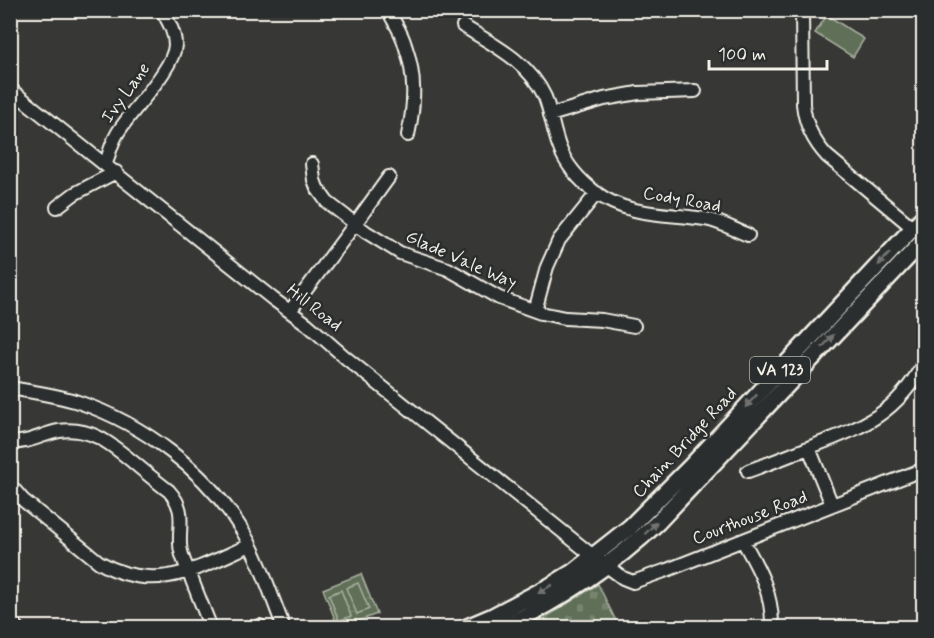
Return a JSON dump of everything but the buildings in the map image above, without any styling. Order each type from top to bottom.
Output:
[{"type":"main road","name":"Chain Bridge Road","points":[[502,627],[559,598],[607,566],[643,537],[920,235],[924,216]]},
{"type":"main road","name":"Chain Bridge Road","points":[[465,627],[521,602],[573,572],[643,516],[920,235]]},
{"type":"street","name":"Ivy Lane","points":[[111,169],[110,148],[117,133],[172,60],[175,44],[171,28],[162,10]]},
{"type":"street","points":[[388,10],[405,44],[413,79],[413,111],[408,135]]},
{"type":"street","points":[[802,10],[803,104],[805,119],[811,134],[827,156],[920,235]]},
{"type":"street","name":"Cody Road","points":[[463,26],[513,57],[529,72],[544,97],[560,148],[570,166],[584,183],[597,193],[615,203],[646,213],[707,219],[748,235]]},
{"type":"street","name":"Hill Road","points":[[10,89],[594,556]]},
{"type":"street","points":[[550,115],[604,99],[638,93],[695,91]]},
{"type":"street","name":"Glade Vale Way","points":[[312,164],[314,180],[321,194],[333,207],[400,253],[448,269],[499,298],[535,310],[565,318],[602,320],[634,326]]},
{"type":"street","points":[[57,207],[111,169]]},
{"type":"street","points":[[290,311],[389,177]]},
{"type":"street","points":[[535,310],[547,267],[559,240],[597,193]]},
{"type":"street","points":[[748,471],[852,431],[872,420],[904,392],[924,362]]},
{"type":"street","points":[[10,388],[77,402],[115,417],[150,437],[183,462],[213,491],[231,514],[250,545],[264,574],[284,627]]},
{"type":"street","points":[[10,442],[25,442],[50,433],[70,430],[90,434],[109,443],[174,497],[182,519],[180,548],[211,627]]},
{"type":"street","points":[[809,448],[832,505]]},
{"type":"street","name":"Courthouse Road","points":[[594,556],[623,578],[633,582],[924,469]]},
{"type":"street","points":[[10,485],[23,500],[91,555],[109,568],[121,573],[144,578],[167,577],[189,571],[250,545]]},
{"type":"street","points":[[743,541],[765,584],[771,608],[772,627]]},
{"type":"street","points":[[10,621],[17,627]]},
{"type":"green space","points":[[827,15],[864,39],[853,57],[815,33]]},
{"type":"green space","points":[[361,574],[377,614],[338,627],[323,589]]},
{"type":"green space","points":[[358,583],[369,609],[357,614],[346,588]]},
{"type":"green space","points":[[598,584],[619,627],[524,627],[551,614]]},
{"type":"green space","points":[[341,590],[351,616],[339,621],[329,595]]}]
